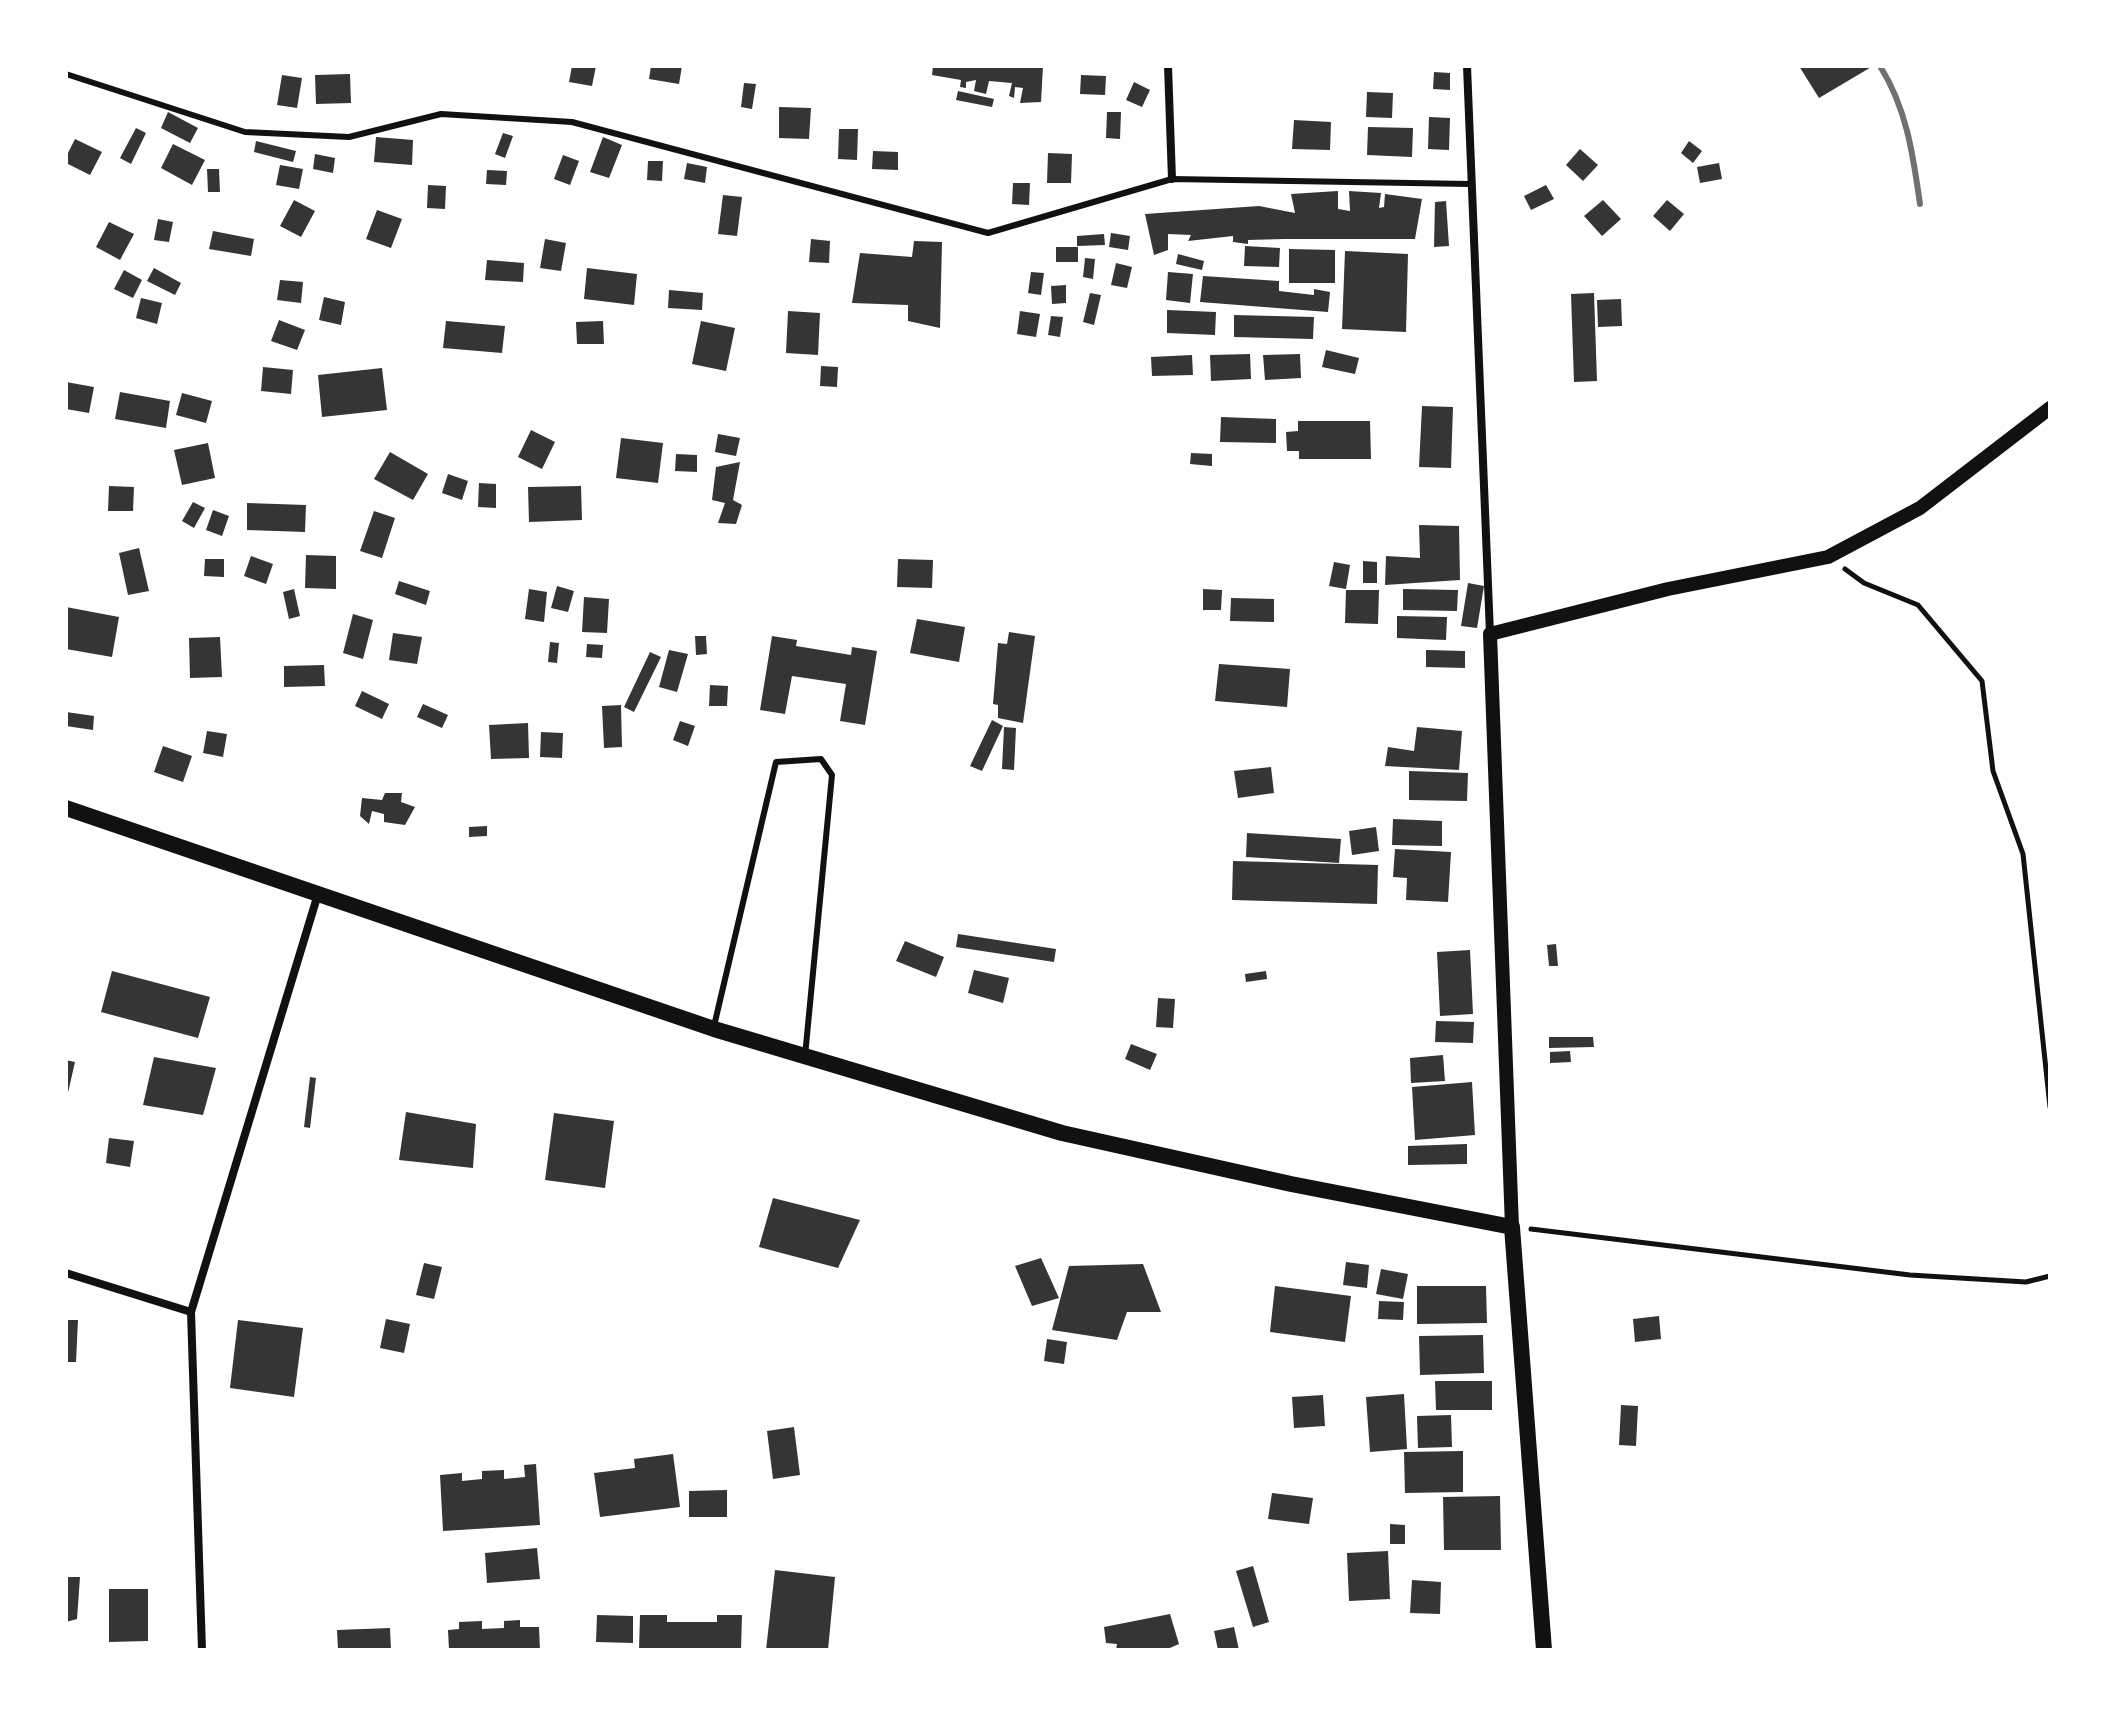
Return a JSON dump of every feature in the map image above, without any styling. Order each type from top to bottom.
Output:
[{"type":"main road","points":[[66,808],[714,1029],[1062,1133],[1291,1184],[1512,1227],[1544,1650]]},
{"type":"street","points":[[1168,66],[1172,179]]},
{"type":"street","points":[[1467,66],[1512,1227]]},
{"type":"street","points":[[1490,634],[1668,589],[1828,557],[1920,508],[2050,408]]},
{"type":"street","points":[[202,1650],[191,1312],[318,893]]},
{"type":"street","points":[[66,1273],[191,1312]]},
{"type":"lane","points":[[66,74],[245,132],[349,137],[441,114],[572,122],[988,233],[1172,179],[1470,184]]},
{"type":"lane","points":[[714,1029],[776,762],[821,759],[832,775],[805,1057]]},
{"type":"path","points":[[1828,557],[1864,583],[1918,605],[1982,681],[1993,771],[2023,854],[2050,1107]]},
{"type":"path","points":[[1512,1227],[1910,1275],[2026,1282],[2050,1276]]},
{"type":"building","points":[[572,66],[596,66],[592,86],[569,82]]},
{"type":"building","points":[[651,66],[682,66],[679,84],[649,79]]},
{"type":"building","points":[[933,66],[1043,66],[1041,102],[1020,103],[1023,88],[1015,87],[1014,98],[1009,96],[1012,83],[989,81],[986,94],[974,91],[976,80],[966,82],[966,88],[960,87],[961,80],[932,75]]},
{"type":"building","points":[[1799,66],[1873,66],[1819,98]]},
{"type":"building","points":[[1434,72],[1450,73],[1450,90],[1433,89]]},
{"type":"building","points":[[350,74],[351,103],[316,104],[315,75]]},
{"type":"building","points":[[282,75],[302,78],[297,108],[277,105]]},
{"type":"building","points":[[1081,75],[1106,76],[1105,95],[1080,94]]},
{"type":"building","points":[[1134,82],[1150,90],[1142,107],[1126,100]]},
{"type":"building","points":[[744,83],[756,84],[752,109],[741,107]]},
{"type":"building","points":[[958,91],[994,99],[992,107],[956,100]]},
{"type":"building","points":[[1367,92],[1393,93],[1392,118],[1366,117]]},
{"type":"building","points":[[779,107],[811,108],[809,139],[779,138]]},
{"type":"building","points":[[168,112],[198,128],[190,143],[161,128]]},
{"type":"building","points":[[1107,112],[1121,112],[1120,139],[1106,138]]},
{"type":"building","points":[[1429,117],[1450,118],[1449,150],[1428,149]]},
{"type":"building","points":[[1294,120],[1331,122],[1330,150],[1292,149]]},
{"type":"building","points":[[1368,127],[1413,128],[1412,157],[1367,155]]},
{"type":"building","points":[[136,128],[146,133],[131,164],[120,158]]},
{"type":"building","points":[[839,129],[858,129],[857,160],[838,159]]},
{"type":"building","points":[[503,133],[513,136],[505,158],[495,154]]},
{"type":"building","points":[[376,137],[413,140],[412,165],[374,162]]},
{"type":"building","points":[[603,137],[622,145],[609,178],[590,172]]},
{"type":"building","points":[[75,139],[102,152],[90,175],[66,163]]},
{"type":"building","points":[[256,141],[296,151],[293,162],[254,152]]},
{"type":"building","points":[[1689,141],[1702,151],[1693,163],[1681,153]]},
{"type":"building","points":[[173,144],[205,160],[192,185],[161,168]]},
{"type":"building","points":[[1580,149],[1598,165],[1583,181],[1566,165]]},
{"type":"building","points":[[873,151],[898,152],[898,170],[872,169]]},
{"type":"building","points":[[1048,153],[1072,154],[1071,183],[1047,183]]},
{"type":"building","points":[[315,154],[335,158],[333,173],[313,169]]},
{"type":"building","points":[[563,155],[579,161],[570,185],[554,179]]},
{"type":"building","points":[[648,161],[663,161],[662,181],[647,180]]},
{"type":"building","points":[[687,163],[707,167],[705,183],[684,179]]},
{"type":"building","points":[[1719,163],[1722,179],[1700,183],[1697,167]]},
{"type":"building","points":[[280,165],[303,169],[299,189],[276,185]]},
{"type":"building","points":[[207,169],[219,169],[220,192],[208,192]]},
{"type":"building","points":[[487,170],[507,171],[506,185],[486,184]]},
{"type":"building","points":[[1013,183],[1030,183],[1029,205],[1012,204]]},
{"type":"building","points":[[428,185],[446,186],[445,209],[427,208]]},
{"type":"building","points":[[1546,185],[1554,199],[1531,210],[1524,196]]},
{"type":"building","points":[[1338,191],[1338,209],[1350,211],[1349,191],[1381,193],[1379,208],[1384,207],[1385,194],[1422,199],[1415,239],[1248,240],[1248,244],[1233,242],[1233,236],[1188,241],[1191,235],[1168,234],[1168,250],[1154,255],[1145,214],[1259,206],[1295,213],[1291,194]]},
{"type":"building","points":[[723,195],[742,197],[737,236],[718,234]]},
{"type":"building","points":[[294,200],[315,211],[301,237],[280,226]]},
{"type":"building","points":[[1603,200],[1621,219],[1602,236],[1584,216]]},
{"type":"building","points":[[1667,200],[1684,214],[1670,231],[1653,216]]},
{"type":"building","points":[[1446,201],[1449,246],[1434,247],[1435,202]]},
{"type":"building","points":[[377,210],[402,219],[391,248],[366,239]]},
{"type":"building","points":[[158,219],[173,222],[169,242],[154,240]]},
{"type":"building","points":[[109,222],[134,234],[120,260],[96,247]]},
{"type":"building","points":[[213,231],[254,239],[251,256],[209,249]]},
{"type":"building","points":[[1111,233],[1130,236],[1128,250],[1109,247]]},
{"type":"building","points":[[1104,234],[1105,245],[1077,246],[1077,236]]},
{"type":"building","points":[[545,239],[566,243],[561,271],[540,268]]},
{"type":"building","points":[[811,239],[830,241],[829,263],[809,262]]},
{"type":"building","points":[[914,241],[942,242],[940,328],[908,321],[908,305],[852,303],[860,253],[912,257]]},
{"type":"building","points":[[1245,246],[1280,248],[1279,267],[1244,266]]},
{"type":"building","points":[[1056,247],[1078,247],[1078,262],[1056,262]]},
{"type":"building","points":[[1289,249],[1335,250],[1335,283],[1289,283]]},
{"type":"building","points":[[1345,251],[1408,254],[1406,332],[1342,329]]},
{"type":"building","points":[[1178,254],[1204,261],[1202,270],[1176,264]]},
{"type":"building","points":[[1085,258],[1095,259],[1093,279],[1083,277]]},
{"type":"building","points":[[487,260],[524,263],[523,282],[485,280]]},
{"type":"building","points":[[1116,263],[1132,267],[1127,288],[1111,285]]},
{"type":"building","points":[[154,268],[181,283],[175,295],[147,281]]},
{"type":"building","points":[[587,268],[637,274],[634,305],[584,299]]},
{"type":"building","points":[[124,270],[142,280],[133,298],[114,289]]},
{"type":"building","points":[[1031,272],[1044,273],[1041,295],[1028,293]]},
{"type":"building","points":[[1168,272],[1193,274],[1190,303],[1166,300]]},
{"type":"building","points":[[1203,276],[1279,281],[1279,291],[1314,295],[1314,289],[1330,292],[1328,312],[1200,302]]},
{"type":"building","points":[[280,280],[303,282],[301,303],[277,300]]},
{"type":"building","points":[[1066,285],[1066,303],[1052,304],[1051,286]]},
{"type":"building","points":[[669,290],[703,293],[702,310],[668,308]]},
{"type":"building","points":[[1090,293],[1101,295],[1094,325],[1083,322]]},
{"type":"building","points":[[1594,293],[1597,381],[1574,382],[1571,294]]},
{"type":"building","points":[[324,297],[345,302],[341,325],[319,320]]},
{"type":"building","points":[[141,298],[162,303],[157,324],[136,318]]},
{"type":"building","points":[[1621,299],[1622,326],[1598,327],[1597,300]]},
{"type":"building","points":[[1167,310],[1216,312],[1215,335],[1167,333]]},
{"type":"building","points":[[788,311],[820,313],[818,355],[786,353]]},
{"type":"building","points":[[1020,311],[1040,314],[1036,337],[1017,334]]},
{"type":"building","points":[[1234,315],[1314,317],[1313,339],[1234,337]]},
{"type":"building","points":[[1051,316],[1063,317],[1060,337],[1048,335]]},
{"type":"building","points":[[279,320],[305,330],[297,350],[271,341]]},
{"type":"building","points":[[446,321],[505,326],[502,353],[443,348]]},
{"type":"building","points":[[603,321],[604,344],[577,344],[576,322]]},
{"type":"building","points":[[701,321],[735,328],[726,371],[692,364]]},
{"type":"building","points":[[1326,350],[1359,358],[1355,374],[1322,367]]},
{"type":"building","points":[[1250,354],[1251,379],[1211,381],[1210,355]]},
{"type":"building","points":[[1300,354],[1301,378],[1265,380],[1263,355]]},
{"type":"building","points":[[1192,355],[1193,375],[1152,376],[1151,357]]},
{"type":"building","points":[[821,366],[838,367],[837,387],[820,386]]},
{"type":"building","points":[[263,367],[293,370],[291,394],[261,391]]},
{"type":"building","points":[[382,368],[387,410],[322,417],[318,375]]},
{"type":"building","points":[[66,382],[94,387],[89,413],[66,409]]},
{"type":"building","points":[[120,392],[170,401],[166,428],[115,419]]},
{"type":"building","points":[[182,393],[212,401],[206,423],[176,415]]},
{"type":"building","points":[[1422,406],[1453,407],[1451,468],[1419,467]]},
{"type":"building","points":[[1221,417],[1276,419],[1276,443],[1220,442]]},
{"type":"building","points":[[1298,421],[1370,421],[1371,459],[1299,459],[1299,451],[1287,451],[1286,432],[1298,431]]},
{"type":"building","points":[[531,430],[555,442],[542,469],[518,457]]},
{"type":"building","points":[[718,434],[740,438],[736,456],[715,452]]},
{"type":"building","points":[[621,438],[663,443],[658,483],[616,478]]},
{"type":"building","points":[[208,443],[215,478],[182,485],[174,450]]},
{"type":"building","points":[[390,452],[428,474],[413,500],[374,479]]},
{"type":"building","points":[[1191,453],[1212,454],[1212,466],[1190,464]]},
{"type":"building","points":[[676,454],[697,455],[697,472],[675,471]]},
{"type":"building","points":[[740,462],[733,500],[742,505],[736,524],[718,523],[725,503],[712,500],[716,467]]},
{"type":"building","points":[[448,474],[468,481],[462,500],[442,493]]},
{"type":"building","points":[[479,483],[496,484],[496,508],[478,507]]},
{"type":"building","points":[[109,486],[134,487],[133,511],[108,511]]},
{"type":"building","points":[[581,486],[582,520],[529,522],[528,487]]},
{"type":"building","points":[[193,502],[205,508],[194,528],[182,521]]},
{"type":"building","points":[[247,503],[306,505],[305,532],[247,530]]},
{"type":"building","points":[[213,510],[229,516],[222,536],[206,530]]},
{"type":"building","points":[[374,511],[395,518],[382,558],[360,551]]},
{"type":"building","points":[[1419,525],[1459,526],[1460,580],[1385,585],[1386,556],[1420,558]]},
{"type":"building","points":[[139,548],[149,591],[128,595],[119,553]]},
{"type":"building","points":[[306,555],[336,556],[336,589],[305,588]]},
{"type":"building","points":[[251,556],[273,564],[266,584],[244,576]]},
{"type":"building","points":[[205,559],[224,559],[224,577],[204,576]]},
{"type":"building","points":[[898,559],[933,560],[932,588],[897,587]]},
{"type":"building","points":[[1363,561],[1377,562],[1377,583],[1363,583]]},
{"type":"building","points":[[1334,562],[1350,565],[1346,589],[1329,586]]},
{"type":"building","points":[[399,581],[430,591],[426,605],[395,594]]},
{"type":"building","points":[[1468,583],[1484,586],[1477,628],[1461,626]]},
{"type":"building","points":[[557,586],[574,591],[568,612],[551,608]]},
{"type":"building","points":[[294,589],[300,616],[289,619],[283,592]]},
{"type":"building","points":[[529,589],[547,592],[544,622],[525,619]]},
{"type":"building","points":[[1203,589],[1222,590],[1221,610],[1203,610]]},
{"type":"building","points":[[1403,589],[1458,590],[1457,611],[1403,610]]},
{"type":"building","points":[[1346,590],[1379,590],[1378,624],[1345,623]]},
{"type":"building","points":[[584,597],[609,599],[607,633],[582,632]]},
{"type":"building","points":[[1231,598],[1274,599],[1274,622],[1230,621]]},
{"type":"building","points":[[66,607],[119,617],[112,657],[66,649]]},
{"type":"building","points":[[353,614],[373,620],[363,659],[343,653]]},
{"type":"building","points":[[1397,616],[1447,617],[1446,640],[1397,638]]},
{"type":"building","points":[[917,619],[965,627],[959,662],[910,653]]},
{"type":"building","points":[[1009,632],[1035,636],[1023,723],[998,718],[998,705],[993,704],[998,643],[1007,644]]},
{"type":"building","points":[[393,633],[422,637],[417,664],[389,660]]},
{"type":"building","points":[[695,636],[706,636],[707,654],[696,655]]},
{"type":"building","points":[[772,636],[797,640],[796,646],[851,655],[852,647],[877,651],[865,725],[840,721],[846,684],[792,676],[785,714],[760,710]]},
{"type":"building","points":[[220,637],[222,677],[190,678],[189,638]]},
{"type":"building","points":[[550,642],[559,643],[557,663],[548,662]]},
{"type":"building","points":[[587,644],[603,645],[602,658],[586,657]]},
{"type":"building","points":[[669,650],[688,654],[677,692],[659,687]]},
{"type":"building","points":[[1426,650],[1465,651],[1465,668],[1426,667]]},
{"type":"building","points":[[650,652],[661,657],[634,712],[624,707]]},
{"type":"building","points":[[1219,664],[1290,669],[1287,707],[1215,701]]},
{"type":"building","points":[[324,665],[325,686],[284,687],[284,666]]},
{"type":"building","points":[[710,685],[728,686],[727,706],[709,706]]},
{"type":"building","points":[[362,691],[389,704],[382,719],[355,706]]},
{"type":"building","points":[[423,704],[448,715],[442,728],[417,717]]},
{"type":"building","points":[[621,705],[622,747],[604,748],[602,706]]},
{"type":"building","points":[[66,712],[94,716],[93,730],[66,726]]},
{"type":"building","points":[[992,720],[1003,726],[982,771],[970,766]]},
{"type":"building","points":[[680,721],[695,726],[688,746],[673,740]]},
{"type":"building","points":[[528,723],[529,758],[491,759],[489,725]]},
{"type":"building","points":[[1004,727],[1016,728],[1014,770],[1002,769]]},
{"type":"building","points":[[1417,727],[1462,731],[1459,770],[1385,766],[1388,747],[1414,751]]},
{"type":"building","points":[[207,731],[227,734],[223,757],[203,753]]},
{"type":"building","points":[[541,732],[563,733],[562,758],[540,757]]},
{"type":"building","points":[[163,746],[192,756],[183,782],[154,772]]},
{"type":"building","points":[[1271,767],[1274,793],[1238,798],[1234,771]]},
{"type":"building","points":[[1409,771],[1468,773],[1467,801],[1409,800]]},
{"type":"building","points":[[385,793],[402,793],[401,802],[415,807],[405,825],[384,822],[384,814],[372,811],[369,824],[360,816],[362,798],[382,800]]},
{"type":"building","points":[[1393,819],[1442,821],[1442,846],[1392,845]]},
{"type":"building","points":[[487,826],[487,836],[469,837],[469,827]]},
{"type":"building","points":[[1376,827],[1379,851],[1352,855],[1349,831]]},
{"type":"building","points":[[1247,833],[1341,839],[1339,863],[1246,857]]},
{"type":"building","points":[[1395,849],[1451,852],[1448,902],[1406,900],[1407,878],[1393,877]]},
{"type":"building","points":[[1233,861],[1378,865],[1377,904],[1232,900]]},
{"type":"building","points":[[958,934],[1056,949],[1054,962],[956,947]]},
{"type":"building","points":[[905,941],[944,957],[936,977],[896,961]]},
{"type":"building","points":[[1556,944],[1558,966],[1549,966],[1547,945]]},
{"type":"building","points":[[1470,950],[1473,1014],[1440,1016],[1437,952]]},
{"type":"building","points":[[974,970],[1009,978],[1003,1003],[968,993]]},
{"type":"building","points":[[112,971],[210,997],[198,1038],[101,1012]]},
{"type":"building","points":[[1266,971],[1267,979],[1246,982],[1245,974]]},
{"type":"building","points":[[1158,998],[1175,999],[1173,1028],[1156,1027]]},
{"type":"building","points":[[1436,1021],[1474,1022],[1473,1043],[1435,1042]]},
{"type":"building","points":[[1549,1037],[1593,1037],[1594,1047],[1549,1048]]},
{"type":"building","points":[[1131,1044],[1157,1054],[1150,1070],[1125,1059]]},
{"type":"building","points":[[1570,1051],[1571,1062],[1550,1063],[1550,1052]]},
{"type":"building","points":[[1443,1055],[1445,1081],[1411,1083],[1410,1058]]},
{"type":"building","points":[[154,1057],[216,1068],[203,1115],[143,1105]]},
{"type":"building","points":[[66,1060],[75,1062],[67,1097],[66,1096]]},
{"type":"building","points":[[310,1077],[316,1078],[310,1128],[304,1127]]},
{"type":"building","points":[[1472,1082],[1475,1135],[1415,1140],[1412,1087]]},
{"type":"building","points":[[406,1112],[476,1124],[473,1168],[399,1160]]},
{"type":"building","points":[[554,1113],[614,1121],[605,1188],[545,1180]]},
{"type":"building","points":[[109,1138],[134,1141],[130,1167],[106,1163]]},
{"type":"building","points":[[1467,1144],[1467,1164],[1408,1165],[1408,1146]]},
{"type":"building","points":[[773,1198],[860,1220],[838,1268],[759,1247]]},
{"type":"building","points":[[1041,1258],[1059,1298],[1032,1306],[1015,1266]]},
{"type":"building","points":[[1346,1262],[1369,1265],[1367,1288],[1343,1285]]},
{"type":"building","points":[[424,1263],[442,1267],[434,1299],[416,1295]]},
{"type":"building","points":[[1143,1264],[1161,1312],[1127,1312],[1117,1340],[1052,1330],[1069,1266]]},
{"type":"building","points":[[1381,1269],[1408,1274],[1403,1299],[1376,1294]]},
{"type":"building","points":[[1275,1286],[1351,1296],[1345,1342],[1270,1332]]},
{"type":"building","points":[[1417,1286],[1486,1286],[1487,1323],[1417,1324]]},
{"type":"building","points":[[1379,1301],[1404,1302],[1403,1320],[1378,1319]]},
{"type":"building","points":[[1659,1316],[1661,1339],[1635,1342],[1633,1319]]},
{"type":"building","points":[[386,1319],[410,1324],[404,1353],[380,1348]]},
{"type":"building","points":[[66,1320],[78,1320],[76,1362],[66,1362]]},
{"type":"building","points":[[238,1320],[303,1328],[294,1397],[230,1388]]},
{"type":"building","points":[[1483,1335],[1484,1373],[1420,1375],[1419,1336]]},
{"type":"building","points":[[1047,1339],[1067,1342],[1064,1364],[1044,1361]]},
{"type":"building","points":[[1435,1381],[1492,1381],[1492,1410],[1436,1410]]},
{"type":"building","points":[[1404,1394],[1407,1449],[1370,1452],[1366,1397]]},
{"type":"building","points":[[1323,1395],[1325,1426],[1294,1428],[1292,1397]]},
{"type":"building","points":[[1621,1405],[1638,1406],[1636,1446],[1619,1445]]},
{"type":"building","points":[[1451,1415],[1452,1447],[1418,1448],[1417,1416]]},
{"type":"building","points":[[794,1427],[800,1475],[773,1479],[767,1431]]},
{"type":"building","points":[[1463,1451],[1463,1492],[1405,1493],[1404,1452]]},
{"type":"building","points":[[673,1454],[680,1507],[600,1517],[594,1473],[635,1468],[634,1459]]},
{"type":"building","points":[[536,1464],[540,1525],[443,1531],[440,1475],[462,1473],[462,1481],[482,1479],[482,1471],[504,1470],[504,1479],[525,1477],[524,1465]]},
{"type":"building","points":[[727,1490],[727,1517],[689,1517],[689,1491]]},
{"type":"building","points":[[1272,1493],[1313,1498],[1309,1524],[1268,1519]]},
{"type":"building","points":[[1500,1496],[1501,1550],[1444,1550],[1443,1497]]},
{"type":"building","points":[[1390,1524],[1405,1525],[1405,1544],[1390,1544]]},
{"type":"building","points":[[537,1548],[540,1579],[487,1583],[485,1553]]},
{"type":"building","points":[[1388,1551],[1390,1599],[1349,1601],[1347,1553]]},
{"type":"building","points":[[1253,1566],[1269,1622],[1253,1627],[1236,1571]]},
{"type":"building","points":[[775,1570],[835,1577],[828,1650],[766,1650]]},
{"type":"building","points":[[66,1577],[80,1577],[77,1619],[66,1622]]},
{"type":"building","points":[[1412,1580],[1441,1582],[1440,1614],[1410,1613]]},
{"type":"building","points":[[109,1589],[148,1589],[148,1641],[109,1642]]},
{"type":"building","points":[[1170,1614],[1179,1644],[1165,1650],[1116,1650],[1117,1644],[1106,1643],[1104,1627]]},
{"type":"building","points":[[597,1615],[633,1616],[633,1643],[596,1642]]},
{"type":"building","points":[[640,1615],[667,1615],[667,1622],[717,1622],[717,1615],[742,1615],[741,1650],[639,1650]]},
{"type":"building","points":[[520,1620],[520,1627],[539,1627],[540,1650],[449,1650],[448,1630],[459,1629],[459,1622],[482,1621],[482,1629],[504,1628],[504,1621]]},
{"type":"building","points":[[1234,1627],[1239,1650],[1218,1650],[1214,1631]]},
{"type":"building","points":[[390,1628],[391,1650],[338,1650],[337,1630]]},
{"type":"railway","points":[[1880,66],[1903,116],[1920,204]]}]
